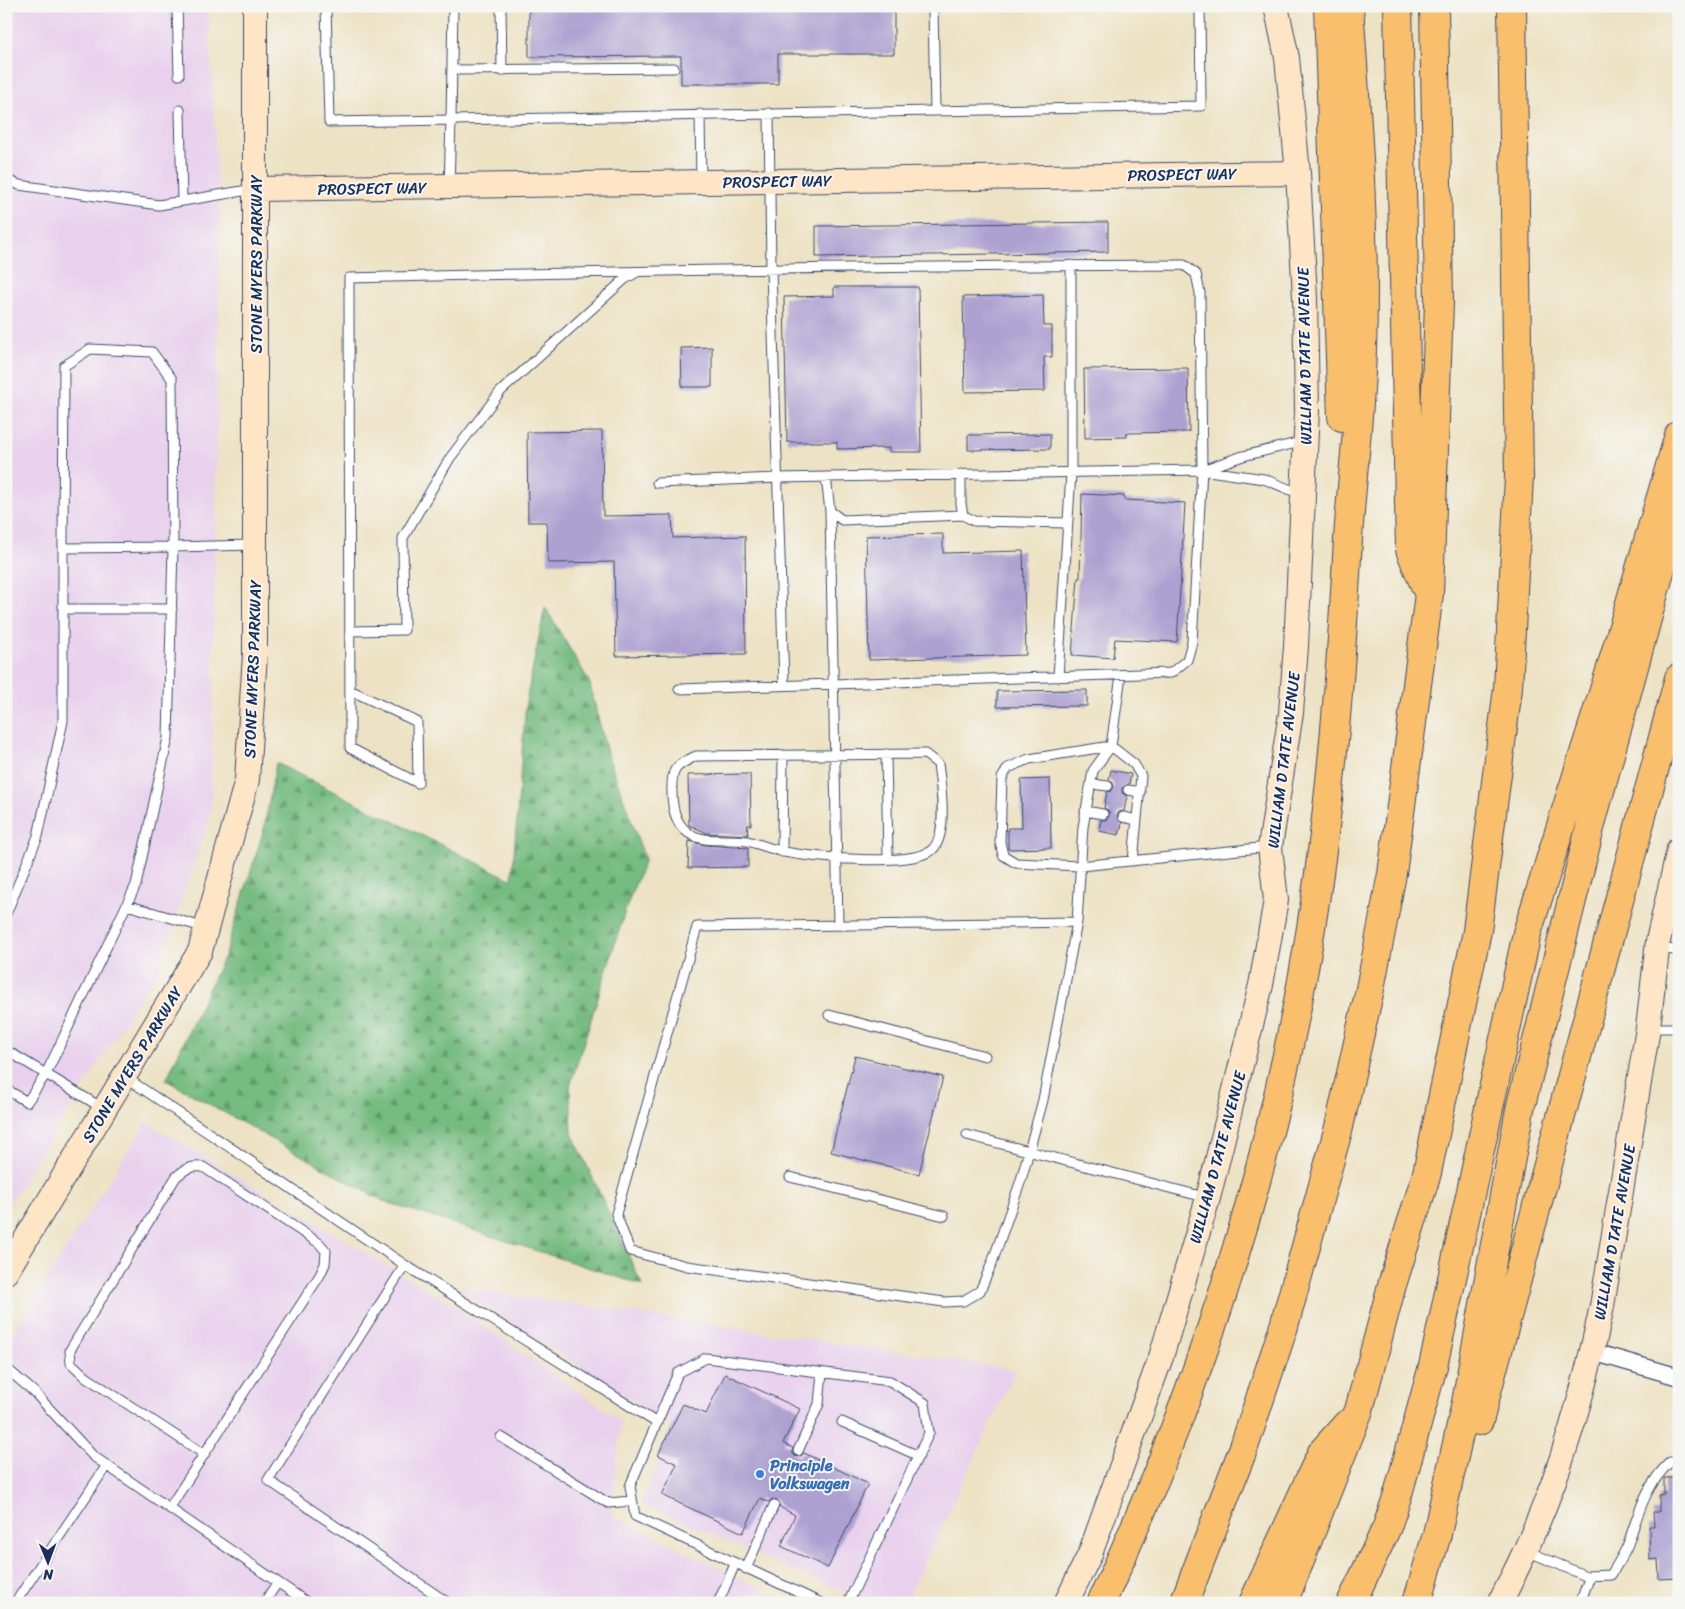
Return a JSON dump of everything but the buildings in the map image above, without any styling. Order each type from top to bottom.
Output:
[{"type":"highway","points":[[1328,6],[1343,454],[1352,473]]},
{"type":"highway","points":[[1101,1603],[1146,1504],[1193,1382],[1246,1218],[1280,1086],[1302,982],[1327,817],[1339,688],[1352,473],[1362,351],[1360,162],[1349,6]]},
{"type":"highway","points":[[1398,6],[1410,550],[1429,594]]},
{"type":"highway","points":[[1184,1603],[1244,1448],[1284,1326],[1339,1126],[1370,989],[1392,874],[1429,594],[1439,302],[1434,6]]},
{"type":"highway","points":[[1282,1603],[1359,1410],[1392,1285],[1427,1173],[1477,931],[1508,688],[1519,477],[1512,6]]},
{"type":"highway","points":[[1351,1603],[1387,1527],[1398,1494],[1433,1366],[1527,933],[1611,668],[1679,435]]},
{"type":"highway","points":[[1417,1603],[1437,1534],[1466,1402],[1520,1109],[1591,824],[1679,502]]},
{"type":"highway","points":[[1428,1603],[1448,1543],[1679,678]]},
{"type":"highway","points":[[1253,1603],[1322,1452],[1359,1410]]},
{"type":"highway","points":[[1369,1603],[1386,1564],[1387,1527]]},
{"type":"main road","name":"STONE MYERS PARKWAY","points":[[6,1272],[200,951],[247,780],[256,654],[257,189],[255,6]]},
{"type":"main road","name":"WILLIAM D TATE AVENUE","points":[[1066,1603],[1090,1554],[1161,1357],[1208,1198],[1261,985],[1276,900],[1270,847],[1291,713],[1306,441],[1305,297],[1298,173],[1287,58],[1276,6]]},
{"type":"main road","name":"PROSPECT WAY","points":[[257,189],[1298,173]]},
{"type":"main road","name":"WILLIAM D TATE AVENUE","points":[[1500,1603],[1525,1550],[1566,1448],[1593,1352],[1648,1028],[1668,949],[1679,849]]},
{"type":"street","points":[[1593,1352],[1679,1376]]},
{"type":"lane","points":[[177,6],[179,75]]},
{"type":"lane","points":[[326,6],[329,122],[1201,106],[1200,6]]},
{"type":"lane","points":[[449,187],[453,6]]},
{"type":"lane","points":[[501,6],[502,71]]},
{"type":"lane","points":[[933,6],[935,111]]},
{"type":"lane","points":[[452,70],[674,68]]},
{"type":"lane","points":[[180,110],[182,201]]},
{"type":"lane","points":[[769,113],[771,268],[784,684]]},
{"type":"lane","points":[[700,114],[701,182]]},
{"type":"lane","points":[[6,179],[19,186],[159,205],[257,189]]},
{"type":"lane","points":[[1058,676],[1071,473],[1071,265]]},
{"type":"lane","points":[[350,690],[417,722],[418,783],[350,748],[350,690],[350,278],[771,268],[1071,265],[1184,265],[1196,274],[1200,293],[1202,470],[1192,642],[1187,660],[1171,673],[834,682],[679,689]]},
{"type":"lane","points":[[350,630],[404,630],[403,538],[450,458],[500,392],[625,279],[640,271]]},
{"type":"lane","points":[[6,914],[38,836],[63,721],[64,366],[90,349],[152,352],[172,379],[173,547],[168,738],[136,885],[46,1074],[27,1102],[6,1089]]},
{"type":"lane","points":[[1202,470],[1243,456],[1306,441]]},
{"type":"lane","points":[[657,483],[778,478],[1202,470],[1264,479],[1304,496]]},
{"type":"lane","points":[[961,474],[963,515]]},
{"type":"lane","points":[[826,477],[830,511],[838,924]]},
{"type":"lane","points":[[830,511],[842,520],[963,515],[974,521],[1068,523]]},
{"type":"lane","points":[[63,548],[256,545]]},
{"type":"lane","points":[[63,609],[172,609]]},
{"type":"lane","points":[[1077,922],[838,924],[697,928],[616,1214],[630,1251],[687,1266],[944,1302],[963,1302],[980,1291],[992,1263],[1029,1151],[1042,1100],[1077,922],[1085,811],[1093,771],[1111,746],[1121,675]]},
{"type":"lane","points":[[1133,861],[1141,776],[1134,764],[1111,746],[1029,759],[1008,768],[1002,778],[1000,842],[1003,855],[1016,863],[1080,866],[1133,861],[1270,847]]},
{"type":"lane","points":[[886,754],[888,858]]},
{"type":"lane","points":[[886,754],[925,754],[938,764],[941,782],[941,835],[932,850],[913,857],[837,860],[782,852],[746,841],[695,836],[681,827],[672,810],[672,774],[678,765],[696,756],[886,754]]},
{"type":"lane","points":[[782,852],[783,755]]},
{"type":"lane","points":[[1091,784],[1108,786]]},
{"type":"lane","points":[[1128,790],[1140,792]]},
{"type":"lane","points":[[1085,811],[1103,814]]},
{"type":"lane","points":[[1123,817],[1137,820]]},
{"type":"lane","points":[[127,904],[206,928]]},
{"type":"lane","points":[[829,1015],[986,1056]]},
{"type":"lane","points":[[1648,1028],[1679,1028]]},
{"type":"lane","points":[[6,1050],[104,1109]]},
{"type":"lane","points":[[124,1076],[405,1265],[657,1423]]},
{"type":"lane","points":[[967,1134],[1208,1198]]},
{"type":"lane","points":[[170,1507],[326,1264],[326,1251],[319,1243],[204,1167],[196,1166],[187,1167],[176,1177],[70,1350],[70,1362],[86,1377],[204,1454]]},
{"type":"lane","points":[[790,1177],[944,1216]]},
{"type":"lane","points":[[405,1265],[268,1480],[448,1603]]},
{"type":"lane","points":[[821,1603],[635,1516],[630,1486],[678,1372],[706,1358],[890,1381],[925,1403],[929,1433],[848,1603]]},
{"type":"lane","points":[[6,1368],[34,1392],[94,1456],[308,1603]]},
{"type":"lane","points":[[798,1451],[819,1404],[822,1373]]},
{"type":"lane","points":[[842,1422],[919,1456]]},
{"type":"lane","points":[[501,1437],[608,1504],[632,1502]]},
{"type":"lane","points":[[1525,1550],[1586,1576],[1611,1575],[1627,1546],[1639,1510],[1655,1475],[1670,1462],[1679,1462]]},
{"type":"lane","points":[[15,1603],[107,1465]]},
{"type":"lane","points":[[746,1569],[774,1505]]},
{"type":"lane","points":[[718,1603],[735,1564]]},
{"type":"lane","points":[[1580,1603],[1590,1576]]},
{"type":"lane","points":[[264,1603],[277,1583]]},
{"type":"shaded area","points":[[6,6],[208,6],[220,233],[211,812],[160,967],[6,1208]]},
{"type":"shaded area","points":[[146,1122],[451,1304],[621,1421],[611,1515],[790,1603],[6,1603],[6,1345]]},
{"type":"shaded area","points":[[457,1287],[1016,1370],[905,1603],[869,1603],[641,1504],[673,1427]]},
{"type":"green space","points":[[545,607],[589,681],[607,753],[645,859],[626,908],[570,1086],[572,1133],[642,1285],[383,1201],[166,1080],[225,954],[264,829],[276,763],[512,880],[526,702]]},
{"type":"place","name":"Principle Volkswagen","points":[[760,1474]]}]
